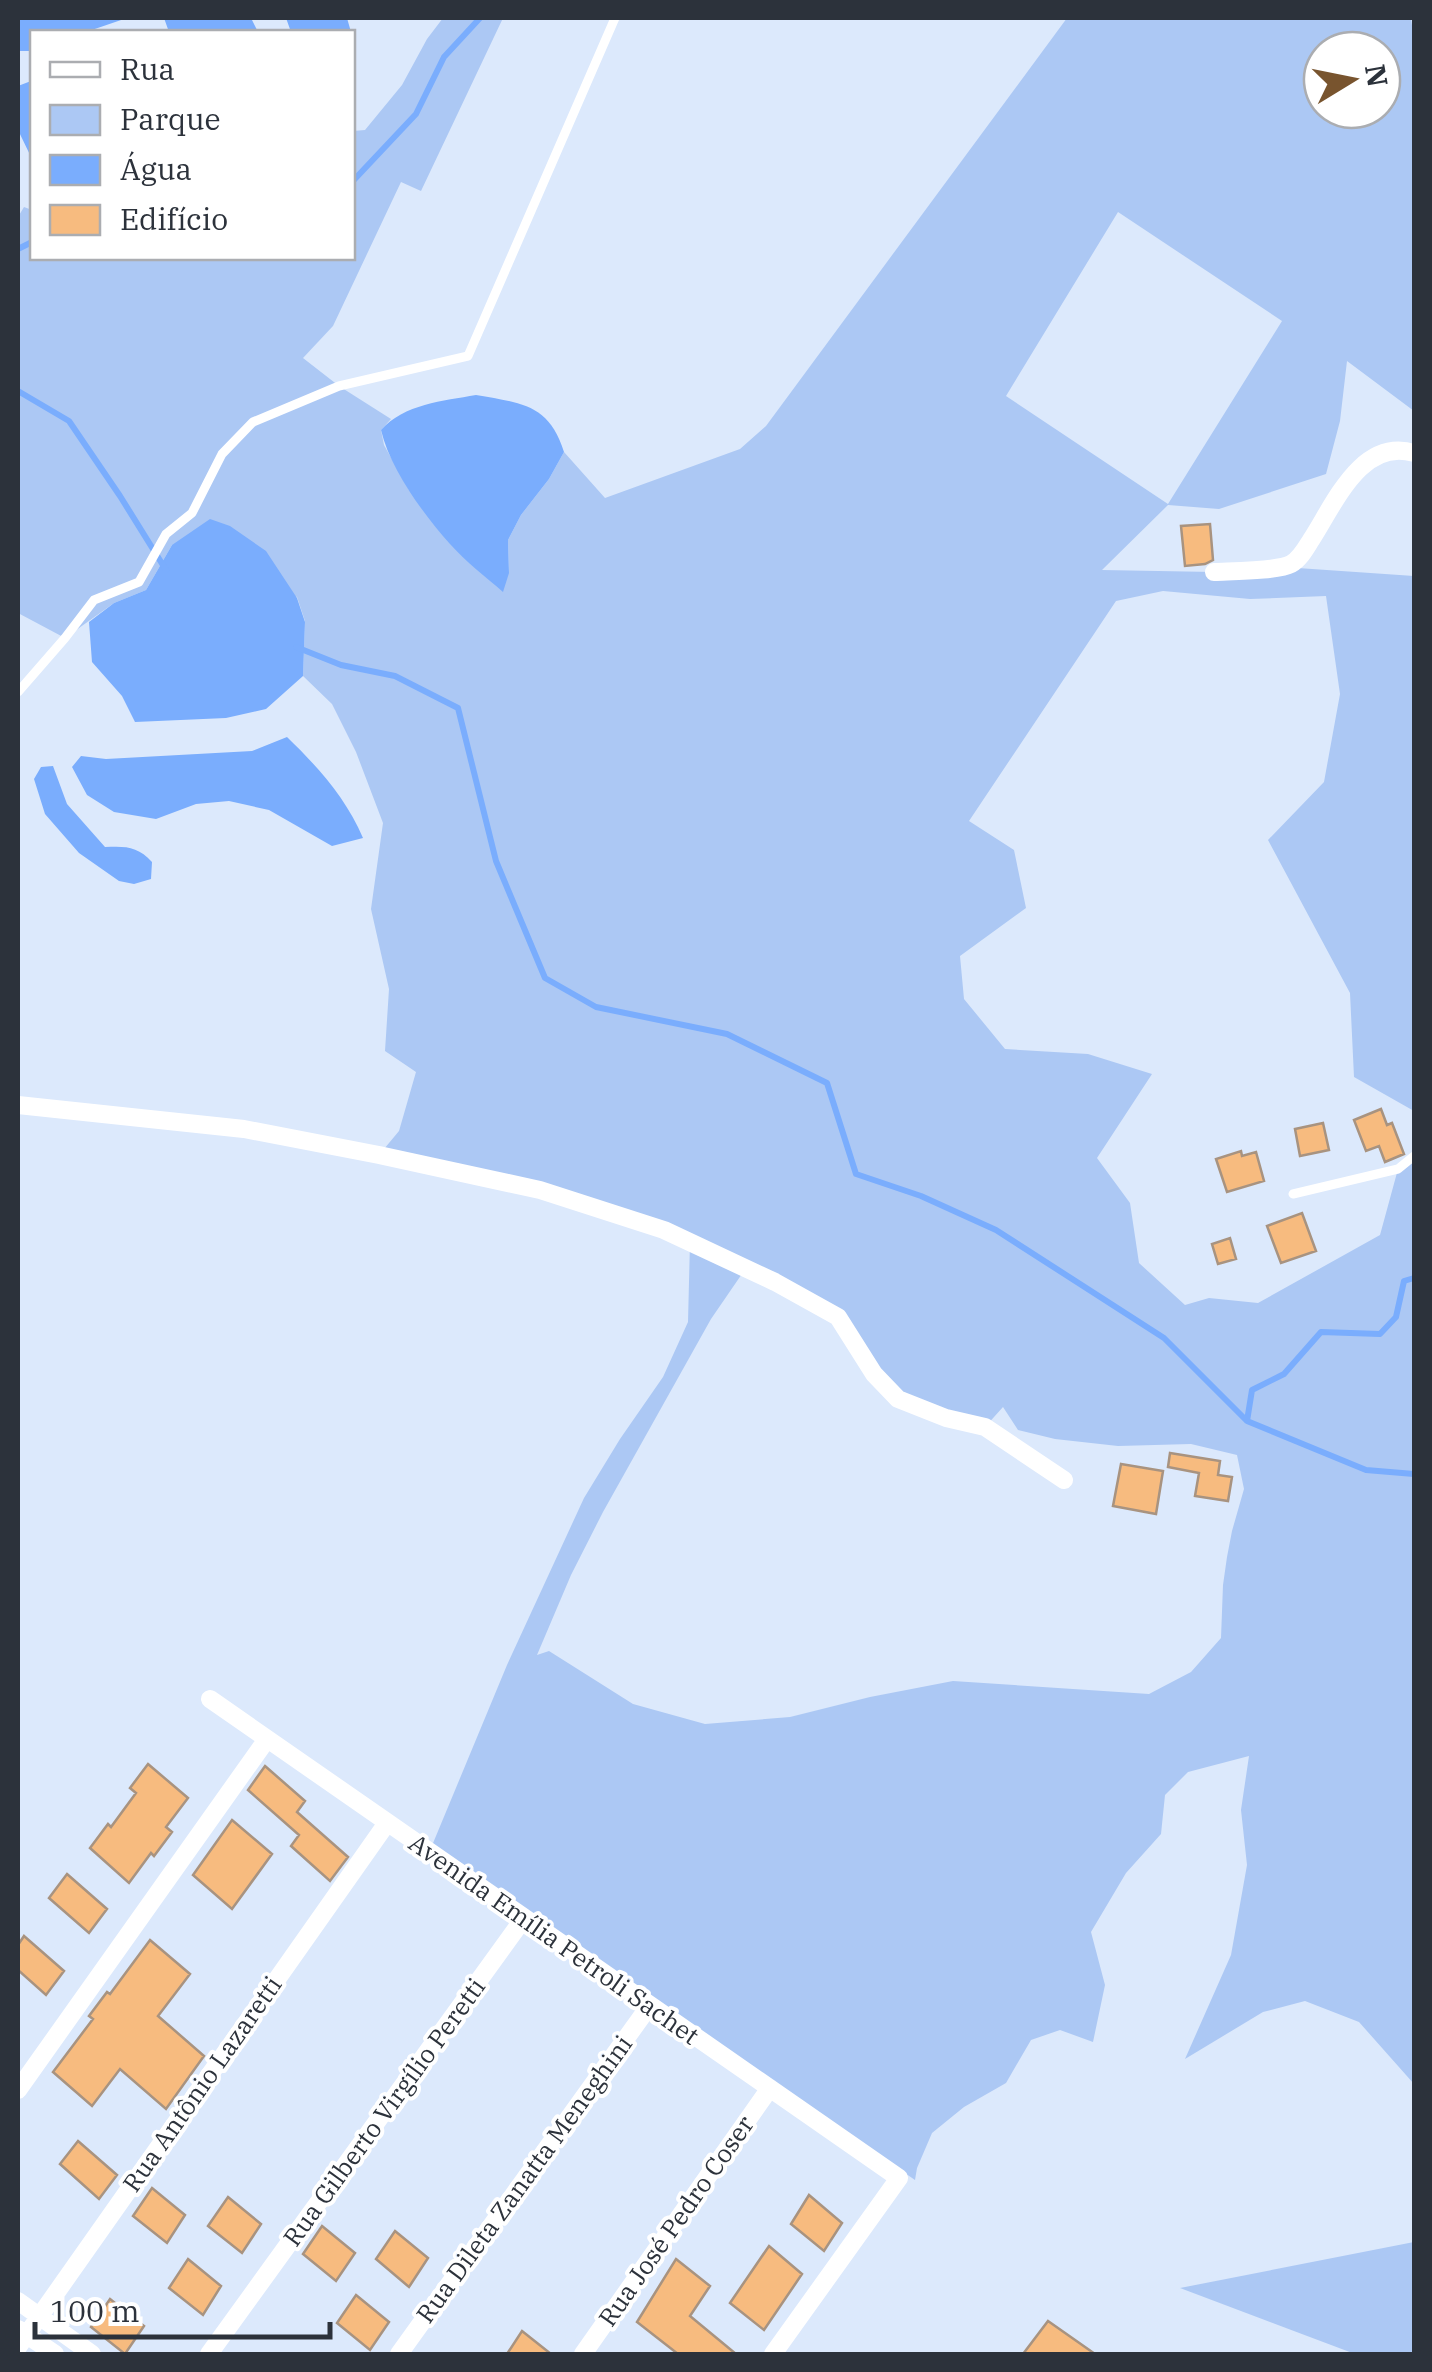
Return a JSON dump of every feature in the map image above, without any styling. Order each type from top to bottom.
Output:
[{"type":"street","points":[[1214,572],[1294,563],[1351,476],[1379,454],[1405,450],[1414,453]]},
{"type":"street","points":[[18,1105],[244,1129],[379,1155],[540,1190],[664,1230],[775,1282],[838,1317],[874,1374],[898,1400],[985,1427],[1064,1480]]},
{"type":"street","name":"Avenida Emília Petroli Sachet","points":[[210,1700],[899,2178],[774,2354]]},
{"type":"street","points":[[18,2090],[267,1739]]},
{"type":"street","name":"Rua Antônio Lazaretti","points":[[20,2336],[39,2316],[387,1823]]},
{"type":"street","name":"Rua Gilberto Virgílio Peretti","points":[[209,2354],[524,1918]]},
{"type":"street","name":"Rua Dileta Zanatta Meneghini","points":[[399,2354],[650,2005]]},
{"type":"street","name":"Rua José Pedro Coser","points":[[583,2354],[770,2088]]},
{"type":"street","points":[[18,2301],[92,2354]]},
{"type":"street","points":[[20,2336],[55,2354]]},
{"type":"lane","points":[[18,692],[94,600],[140,582],[166,534],[192,512],[222,454],[253,422],[339,386],[468,356],[615,18]]},
{"type":"lane","points":[[1293,1194],[1398,1169],[1414,1156]]},
{"type":"green space","points":[[443,18],[503,18],[421,191],[401,182],[333,326],[303,358],[391,419],[381,430],[384,445],[409,490],[509,573],[508,540],[564,452],[605,498],[740,449],[766,426],[1067,18],[1411,18],[1414,411],[1347,361],[1340,421],[1326,474],[1219,509],[1168,505],[1102,570],[1214,572],[1283,567],[1414,576],[1414,1111],[1354,1077],[1350,993],[1268,840],[1324,782],[1340,694],[1326,596],[1250,599],[1163,591],[1116,601],[969,821],[1014,850],[1026,908],[960,956],[964,999],[1005,1049],[1088,1054],[1152,1074],[1097,1158],[1130,1203],[1139,1263],[1185,1305],[1209,1298],[1258,1303],[1380,1235],[1398,1169],[1414,1156],[1414,2084],[1359,2022],[1305,2001],[1263,2012],[1185,2059],[1231,1955],[1247,1865],[1241,1810],[1249,1756],[1188,1772],[1165,1795],[1161,1834],[1126,1873],[1091,1932],[1105,1985],[1093,2042],[1060,2030],[1031,2040],[1006,2083],[964,2107],[932,2133],[915,2180],[431,1848],[507,1665],[584,1498],[663,1377],[688,1322],[690,1242],[664,1230],[379,1155],[399,1131],[416,1072],[385,1051],[389,989],[371,909],[383,823],[356,752],[332,704],[303,676],[305,621],[297,597],[172,545],[146,590],[114,603],[65,638],[18,613],[18,217],[24,207],[30,209],[30,260],[355,260],[355,131],[365,130],[402,85]],"holes":[[[1118,212],[1282,321],[1168,504],[1006,396]],[[746,1268],[838,1317],[898,1399],[985,1427],[1003,1407],[1018,1430],[1055,1439],[1118,1446],[1191,1444],[1237,1455],[1244,1489],[1227,1557],[1221,1638],[1191,1672],[1149,1694],[953,1681],[790,1717],[705,1724],[633,1704],[549,1651],[537,1655],[603,1512],[711,1319]]]},
{"type":"green space","points":[[1414,2242],[1414,2354],[1355,2354],[1180,2288]]},
{"type":"water","points":[[18,18],[127,18],[92,30],[30,30],[30,51],[18,51]]},
{"type":"water","points":[[164,18],[251,18],[257,30],[168,30]]},
{"type":"water","points":[[286,18],[347,18],[350,30],[290,30]]},
{"type":"water","points":[[30,81],[30,155],[18,130],[18,86]]},
{"type":"water","points":[[476,395],[531,408],[550,424],[564,452],[508,540],[509,573],[503,592],[456,551],[430,519],[400,476],[381,430],[412,409]]},
{"type":"water","points":[[210,519],[230,526],[266,551],[297,598],[305,622],[303,676],[266,709],[226,718],[135,722],[122,696],[92,662],[89,622],[114,603],[146,590],[172,545]]},
{"type":"water","points":[[287,737],[330,784],[363,838],[332,846],[269,810],[229,801],[196,804],[156,819],[114,812],[87,795],[72,767],[81,756],[106,759],[252,751]]},
{"type":"water","points":[[53,766],[67,804],[105,847],[131,848],[147,857],[152,862],[151,879],[134,884],[119,881],[79,853],[45,814],[34,779],[41,767]]},
{"type":"building","points":[[1210,524],[1213,560],[1185,566],[1181,526]]},
{"type":"building","points":[[1381,1109],[1387,1125],[1392,1123],[1404,1154],[1385,1162],[1379,1146],[1366,1151],[1354,1120]]},
{"type":"building","points":[[1323,1123],[1329,1150],[1300,1156],[1295,1129]]},
{"type":"building","points":[[1241,1151],[1242,1156],[1256,1152],[1264,1181],[1227,1192],[1216,1159]]},
{"type":"building","points":[[1302,1213],[1316,1251],[1281,1263],[1267,1226]]},
{"type":"building","points":[[1230,1238],[1236,1259],[1218,1264],[1212,1244]]},
{"type":"building","points":[[1170,1453],[1220,1461],[1218,1475],[1232,1477],[1228,1501],[1195,1496],[1199,1473],[1168,1467]]},
{"type":"building","points":[[1121,1464],[1163,1471],[1156,1514],[1113,1506]]},
{"type":"building","points":[[148,1764],[188,1798],[166,1827],[172,1832],[129,1883],[90,1848],[136,1793],[130,1788]]},
{"type":"building","points":[[265,1766],[305,1801],[297,1812],[348,1857],[330,1881],[291,1846],[299,1835],[248,1790]]},
{"type":"building","points":[[232,1820],[272,1854],[232,1909],[193,1875]]},
{"type":"building","points":[[67,1874],[107,1909],[89,1933],[49,1898]]},
{"type":"building","points":[[24,1936],[64,1971],[46,1995],[18,1970],[18,1945]]},
{"type":"building","points":[[150,1940],[190,1974],[158,2016],[204,2056],[166,2109],[120,2069],[92,2106],[53,2072],[93,2019],[89,2016]]},
{"type":"building","points":[[78,2141],[117,2175],[99,2199],[60,2164]]},
{"type":"building","points":[[152,2188],[185,2215],[167,2243],[133,2216]]},
{"type":"building","points":[[809,2195],[842,2223],[824,2251],[791,2224]]},
{"type":"building","points":[[228,2197],[261,2224],[242,2253],[208,2226]]},
{"type":"building","points":[[322,2226],[355,2253],[336,2281],[303,2254]]},
{"type":"building","points":[[395,2231],[428,2258],[409,2287],[376,2259]]},
{"type":"building","points":[[769,2246],[802,2274],[764,2330],[730,2303]]},
{"type":"building","points":[[188,2259],[221,2286],[203,2315],[169,2288]]},
{"type":"building","points":[[676,2259],[710,2286],[690,2316],[736,2354],[678,2354],[637,2322]]},
{"type":"building","points":[[356,2295],[389,2322],[370,2350],[337,2323]]},
{"type":"building","points":[[110,2299],[144,2326],[125,2354],[91,2327]]},
{"type":"building","points":[[1048,2321],[1095,2354],[1023,2354]]},
{"type":"building","points":[[522,2331],[551,2354],[507,2354]]},
{"type":"waterway","points":[[355,179],[416,114],[444,57],[480,18]]},
{"type":"waterway","points":[[18,249],[30,243]]},
{"type":"waterway","points":[[18,391],[69,421],[166,570]]},
{"type":"waterway","points":[[296,647],[341,665],[395,676],[458,708],[496,861],[545,978],[596,1007],[727,1034],[827,1083],[856,1174],[921,1196],[996,1230],[1164,1338],[1247,1421],[1366,1470],[1414,1474]]},
{"type":"waterway","points":[[1247,1421],[1252,1390],[1284,1374],[1321,1332],[1380,1334],[1396,1317],[1404,1281],[1414,1278]]}]
